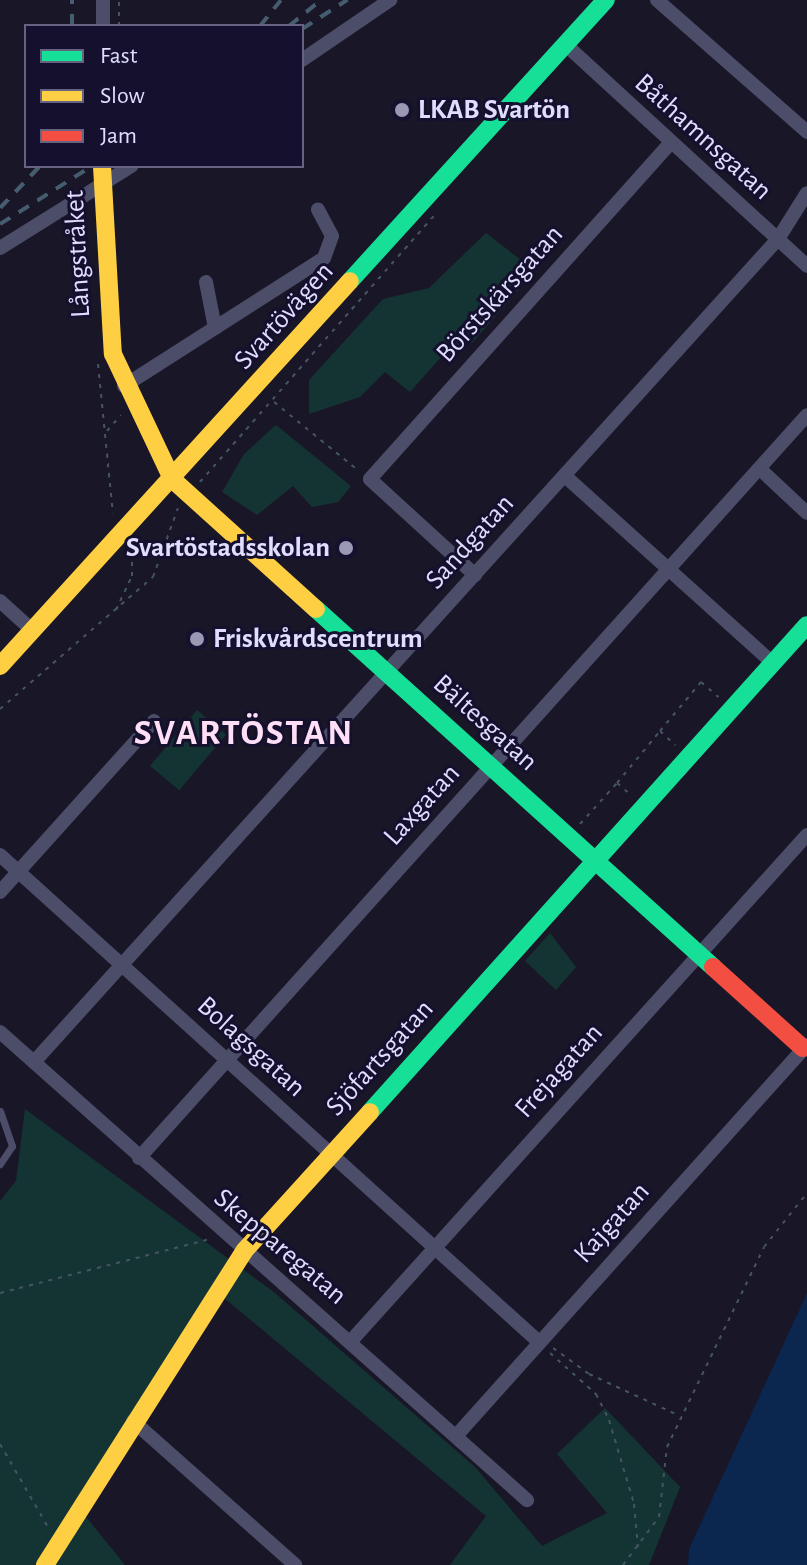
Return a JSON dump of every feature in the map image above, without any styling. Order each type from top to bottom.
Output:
[{"type":"street","points":[[103,0],[103,24]]},
{"type":"street","points":[[304,59],[390,0]]},
{"type":"street","name":"Svartövägen","points":[[0,666],[606,0]]},
{"type":"street","points":[[664,2],[807,132]]},
{"type":"street","name":"Båthamnsgatan","points":[[566,45],[670,144],[807,266]]},
{"type":"street","name":"Börstskärsgatan","points":[[370,479],[670,144]]},
{"type":"street","points":[[0,248],[102,175],[125,168]]},
{"type":"street","name":"Långstråket","points":[[102,175],[110,339]]},
{"type":"street","name":"Sandgatan","points":[[34,1062],[778,239],[807,193]]},
{"type":"street","points":[[124,386],[327,254],[332,236],[318,210]]},
{"type":"street","points":[[206,282],[215,328]]},
{"type":"street","name":"Bältesgatan","points":[[110,339],[124,386],[172,479],[805,1046]]},
{"type":"street","name":"Laxgatan","points":[[139,1158],[807,415]]},
{"type":"street","points":[[760,469],[807,513]]},
{"type":"street","points":[[565,476],[773,663]]},
{"type":"street","points":[[370,479],[475,575]]},
{"type":"street","points":[[0,601],[33,631]]},
{"type":"street","name":"Sjöfartsgatan","points":[[45,1565],[133,1421],[245,1250],[807,625]]},
{"type":"street","points":[[0,892],[154,721]]},
{"type":"street","name":"Frejagatan","points":[[351,1341],[807,835]]},
{"type":"street","name":"Bolagsgatan","points":[[0,855],[436,1247],[546,1340]]},
{"type":"street","name":"Skepparegatan","points":[[0,1032],[224,1235],[351,1341],[527,1500]]},
{"type":"street","name":"Kajgatan","points":[[456,1436],[546,1340],[805,1046]]},
{"type":"street","points":[[133,1421],[295,1565]]},
{"type":"lane","points":[[0,1111],[12,1146],[0,1164]]},
{"type":"path","points":[[119,0],[119,24]]},
{"type":"path","points":[[0,709],[110,617],[161,568],[170,521],[189,494],[273,401],[437,208]]},
{"type":"path","points":[[98,363],[107,431],[105,483],[113,513]]},
{"type":"path","points":[[273,401],[370,479]]},
{"type":"path","points":[[107,431],[135,406]]},
{"type":"path","points":[[110,617],[129,587],[132,549]]},
{"type":"path","points":[[574,831],[701,682],[726,704]]},
{"type":"path","points":[[660,731],[683,752]]},
{"type":"path","points":[[617,783],[639,801]]},
{"type":"path","points":[[623,1565],[638,1548],[664,1504],[666,1449],[764,1247],[807,1193]]},
{"type":"path","points":[[0,1293],[224,1235]]},
{"type":"path","points":[[546,1340],[596,1394],[619,1446],[638,1548]]},
{"type":"path","points":[[546,1340],[563,1360],[681,1416]]},
{"type":"path","points":[[0,1444],[59,1540]]},
{"type":"green space","points":[[486,233],[535,271],[472,343],[449,348],[410,392],[385,372],[360,397],[309,414],[309,380],[383,299],[429,288]]},
{"type":"green space","points":[[276,425],[351,486],[338,502],[312,507],[293,486],[257,515],[222,492],[244,454]]},
{"type":"green space","points":[[197,710],[226,734],[179,790],[150,766]]},
{"type":"green space","points":[[550,933],[576,967],[556,990],[525,961]]},
{"type":"green space","points":[[25,1109],[275,1293],[475,1467],[542,1546],[607,1513],[557,1454],[605,1408],[680,1487],[649,1565],[450,1565],[486,1516],[217,1292],[78,1507],[125,1565],[0,1565],[0,1201],[16,1181]]},
{"type":"water","points":[[807,1293],[807,1565],[688,1565],[689,1549]]},
{"type":"railway","points":[[72,0],[72,24]]},
{"type":"railway","points":[[262,24],[281,0]]},
{"type":"railway","points":[[291,24],[321,0]]},
{"type":"railway","points":[[304,28],[347,0]]},
{"type":"railway","points":[[0,208],[38,168]]},
{"type":"railway","points":[[0,224],[89,168]]},
{"type":"traffic: fast","points":[[350,281],[606,0]]},
{"type":"traffic: fast","points":[[316,609],[713,967]]},
{"type":"traffic: fast","points":[[370,1112],[807,625]]},
{"type":"traffic: slow","points":[[102,168],[113,354],[172,479],[316,609]]},
{"type":"traffic: slow","points":[[0,666],[350,281]]},
{"type":"traffic: slow","points":[[45,1565],[245,1250],[370,1112]]},
{"type":"traffic: jam","points":[[713,967],[803,1048]]},
{"type":"place","name":"LKAB Svartön","points":[[402,110]]},
{"type":"place","name":"Svartöstadsskolan","points":[[346,548]]},
{"type":"place","name":"Friskvårdscentrum","points":[[197,639]]},
{"type":"district","name":"SVARTÖSTAN","points":[[244,734]]}]
